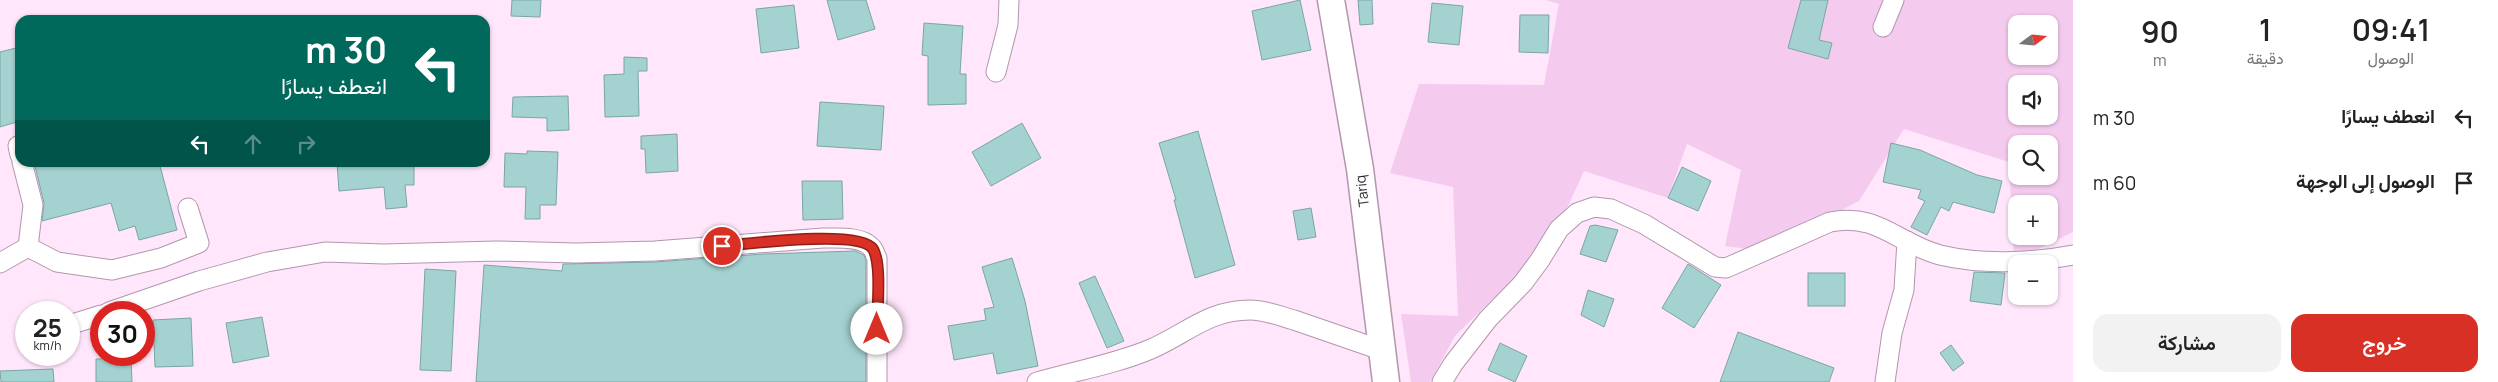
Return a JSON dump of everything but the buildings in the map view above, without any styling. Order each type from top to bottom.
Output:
[{"type":"main road","name":"Tariq","points":[[1331,0],[1360,170],[1386,382]]},
{"type":"street","points":[[996,72],[1008,25],[1009,0]]},
{"type":"street","points":[[1883,27],[1894,0]]},
{"type":"street","points":[[23,167],[33,205],[28,247]]},
{"type":"street","points":[[1442,382],[1453,364],[1488,318],[1523,283],[1559,229],[1577,213],[1594,207],[1611,209],[1644,224],[1715,267],[1726,268],[1830,222],[1847,218],[1869,222],[1939,254],[1975,260],[2014,261],[2073,255]]},
{"type":"street","points":[[28,247],[57,262],[112,270],[161,258],[199,243],[188,208]]},
{"type":"street","points":[[141,301],[199,281],[267,262],[325,252],[384,254],[496,251],[576,253],[655,251],[823,238],[844,239],[861,242],[872,247],[877,258],[877,382]]},
{"type":"street","points":[[1885,382],[1892,333],[1904,290],[1907,241]]},
{"type":"street","points":[[0,263],[28,247]]},
{"type":"street","points":[[1038,382],[1131,356],[1170,340],[1202,320],[1224,313],[1250,310],[1266,312],[1381,350]]},
{"type":"shaded area","points":[[1546,0],[2073,0],[2073,232],[2058,239],[2058,195],[2011,195],[2010,185],[2058,185],[2058,135],[2008,135],[2008,162],[1904,129],[1859,201],[1764,251],[1725,246],[1741,170],[1687,144],[1668,198],[1584,171],[1553,239],[1455,336],[1430,382],[1411,382],[1401,314],[1458,316],[1453,187],[1390,173],[1419,84],[1544,85],[1559,4]]},
{"type":"shaded area","points":[[2013,245],[2047,245],[2026,255],[2014,255]]},
{"type":"route","points":[[722,246],[823,238],[861,242],[872,247],[877,258],[877,329]]}]
